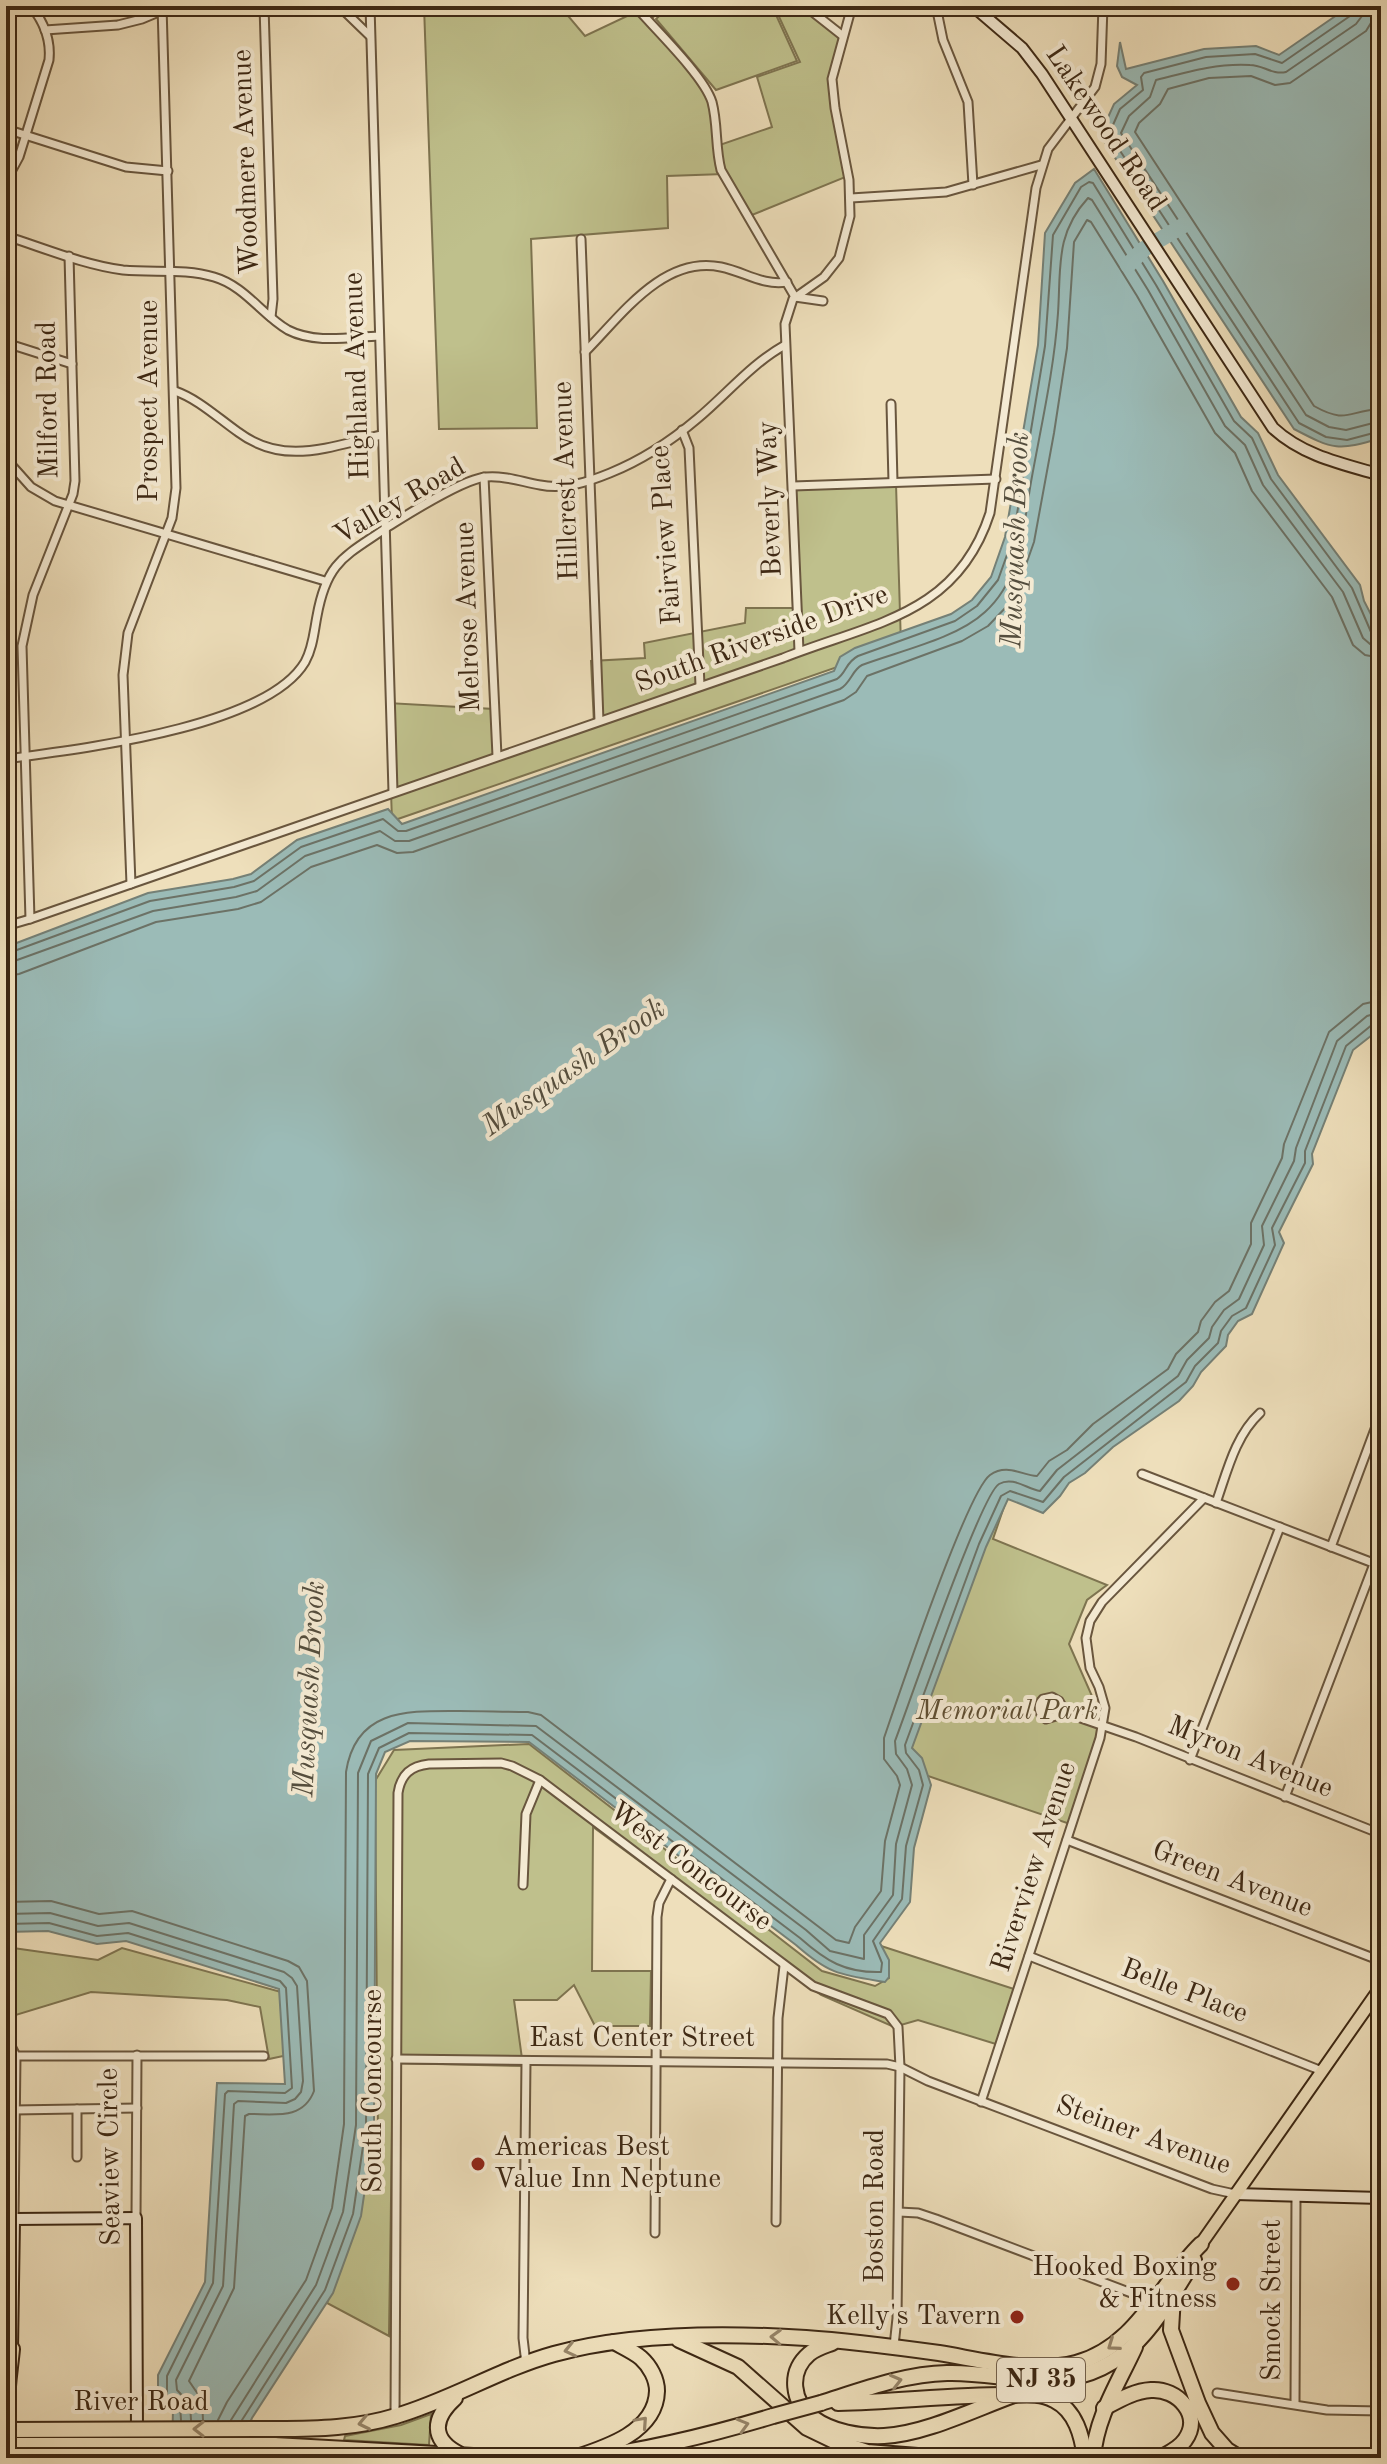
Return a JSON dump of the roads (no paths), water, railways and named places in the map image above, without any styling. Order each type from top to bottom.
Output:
[{"type":"highway","name":"NJ 35","points":[[395,2417],[553,2354],[614,2342],[775,2337],[894,2346],[1034,2366],[1065,2365],[1090,2358],[1114,2345],[1132,2330],[1174,2272],[1201,2244]]},
{"type":"highway","name":"NJ 35","points":[[585,2458],[680,2442],[902,2379],[933,2374],[984,2374],[1036,2380],[1064,2379],[1108,2366],[1135,2347],[1195,2259],[1201,2244]]},
{"type":"highway","points":[[1173,2293],[1171,2330],[1198,2403],[1212,2433],[1227,2450],[1240,2458]]},
{"type":"highway","points":[[675,2338],[738,2367],[807,2428],[836,2442],[867,2452],[943,2458]]},
{"type":"highway","points":[[836,2341],[806,2357],[795,2380],[796,2395],[807,2413],[835,2429],[864,2435],[896,2434],[1014,2395]]},
{"type":"highway","points":[[574,2458],[631,2433],[648,2417],[656,2401],[657,2384],[648,2366],[638,2356],[614,2342]]},
{"type":"highway","points":[[1093,2458],[1104,2408],[1135,2347]]},
{"type":"highway","points":[[9,2349],[7,2413],[9,2433],[17,2449],[39,2456],[115,2458]]},
{"type":"highway","points":[[463,2456],[442,2442],[438,2420],[443,2409],[464,2390]]},
{"type":"highway","points":[[1104,2408],[1132,2394],[1152,2390],[1170,2393],[1184,2402],[1191,2422],[1188,2437],[1177,2449],[1160,2458]]},
{"type":"highway","points":[[821,2403],[1043,2395],[1059,2402],[1073,2417],[1085,2458]]},
{"type":"highway","name":"River Road","points":[[6,2430],[338,2429],[395,2417]]},
{"type":"highway","points":[[6,2445],[274,2445],[509,2458]]},
{"type":"highway","points":[[486,2458],[509,2458]]},
{"type":"main road","name":"NJ 35","points":[[1201,2244],[1381,1987]]},
{"type":"street","points":[[6,181],[19,157],[49,60],[50,46],[45,30],[31,6]]},
{"type":"street","points":[[45,30],[118,25],[173,6]]},
{"type":"street","name":"Woodmere Avenue","points":[[264,6],[273,299],[271,317]]},
{"type":"street","points":[[339,6],[370,36]]},
{"type":"street","name":"Highland Avenue","points":[[370,6],[393,792]]},
{"type":"street","points":[[635,6],[709,94],[721,170],[795,297]]},
{"type":"street","points":[[805,6],[843,36]]},
{"type":"street","points":[[785,345],[785,324],[795,297],[824,277],[839,258],[850,216],[851,198],[832,87],[852,6]]},
{"type":"street","points":[[936,6],[943,40],[968,102],[973,185]]},
{"type":"street","name":"Lakewood Road","points":[[973,6],[1022,48],[1042,74],[1273,428],[1291,443],[1322,458],[1381,475]]},
{"type":"street","name":"South Riverside Drive","points":[[6,926],[899,616],[941,590],[964,566],[990,513],[1041,165],[1048,149],[1089,97],[1099,77],[1103,6]]},
{"type":"street","name":"Prospect Avenue","points":[[131,884],[125,645],[166,534],[176,488],[162,8]]},
{"type":"street","points":[[6,129],[126,167],[168,171]]},
{"type":"street","points":[[851,198],[926,195],[1041,165]]},
{"type":"street","points":[[6,236],[120,269],[185,271],[223,279],[290,331],[304,336],[379,336]]},
{"type":"street","name":"Hillcrest Avenue","points":[[581,239],[599,721]]},
{"type":"street","name":"Milford Road","points":[[30,919],[21,668],[25,623],[33,595],[75,481],[69,256]]},
{"type":"street","points":[[585,352],[646,292],[676,271],[717,266],[769,284],[787,282]]},
{"type":"street","points":[[795,297],[823,301]]},
{"type":"street","points":[[6,343],[72,364]]},
{"type":"street","name":"Valley Road","points":[[6,759],[126,741],[226,713],[262,699],[285,684],[309,654],[325,581],[345,555],[450,491],[484,477],[554,487],[570,486],[643,457],[682,430],[767,355],[785,345]]},
{"type":"street","name":"Beverly Way","points":[[785,345],[789,365],[799,651]]},
{"type":"street","points":[[175,391],[187,395],[250,442],[281,452],[299,453],[382,435]]},
{"type":"street","points":[[891,404],[893,482]]},
{"type":"street","name":"Fairview Place","points":[[682,430],[689,448],[700,685]]},
{"type":"street","points":[[6,459],[31,487],[44,496],[325,581]]},
{"type":"street","name":"Melrose Avenue","points":[[484,477],[497,756]]},
{"type":"street","points":[[793,486],[996,479]]},
{"type":"street","points":[[1216,1503],[1236,1447],[1250,1422],[1260,1413]]},
{"type":"street","points":[[1331,1547],[1381,1413]]},
{"type":"street","points":[[1142,1474],[1377,1565],[1285,1797]]},
{"type":"street","name":"Riverview Avenue","points":[[981,2102],[1102,1725],[1105,1708],[1086,1654],[1090,1621],[1102,1602],[1204,1498]]},
{"type":"street","points":[[1190,1760],[1280,1527]]},
{"type":"street","name":"Myron Avenue","points":[[1066,1713],[1381,1834]]},
{"type":"street","name":"West Concourse","points":[[410,1769],[429,1764],[501,1763],[540,1780],[813,1986],[888,2014],[898,2027],[900,2067]]},
{"type":"street","name":"South Concourse","points":[[395,2417],[398,1793],[401,1780],[410,1769]]},
{"type":"street","points":[[523,1885],[526,1814],[540,1780]]},
{"type":"street","name":"Green Avenue","points":[[1067,1840],[1381,1961]]},
{"type":"street","points":[[655,2233],[657,1917],[659,1903],[671,1879]]},
{"type":"street","name":"Belle Place","points":[[1029,1956],[1322,2071]]},
{"type":"street","points":[[776,2222],[778,2018],[784,1966]]},
{"type":"street","points":[[8,2030],[16,2056],[9,2349]]},
{"type":"street","points":[[137,2055],[264,2056]]},
{"type":"street","name":"Seaview Circle","points":[[16,2056],[137,2055],[137,2429]]},
{"type":"street","name":"East Center Street","points":[[396,2059],[778,2062],[887,2064],[900,2067]]},
{"type":"street","points":[[526,2061],[523,2338],[526,2364]]},
{"type":"street","name":"Steiner Avenue","points":[[900,2067],[917,2077],[1212,2189],[1235,2194],[1381,2198]]},
{"type":"street","name":"Boston Road","points":[[894,2346],[897,2326],[900,2067]]},
{"type":"street","points":[[14,2110],[137,2108]]},
{"type":"street","points":[[77,2109],[77,2157]]},
{"type":"street","name":"Smock Street","points":[[1295,2403],[1296,2197]]},
{"type":"street","points":[[1217,2393],[1327,2410],[1380,2411],[1381,2207]]},
{"type":"street","points":[[899,2212],[918,2213],[936,2219],[1134,2294],[1151,2304]]},
{"type":"street","points":[[10,2219],[136,2218]]},
{"type":"water","points":[[1350,6],[1381,6],[1381,438],[1336,446],[1294,429],[1100,135],[1114,104],[1137,85],[1122,77],[1117,66],[1120,42],[1126,69],[1204,49],[1256,46],[1279,55]]},
{"type":"water","points":[[1094,169],[1241,417],[1258,433],[1278,475],[1360,585],[1364,601],[1381,634],[1381,1028],[1353,1050],[1312,1154],[1313,1164],[1279,1232],[1284,1243],[1252,1314],[1238,1321],[1228,1335],[1226,1346],[1179,1401],[1113,1447],[1069,1483],[1043,1513],[1008,1499],[986,1547],[912,1748],[922,1758],[931,1785],[914,1848],[910,1902],[880,1943],[889,1960],[889,1977],[885,1982],[846,1975],[818,1962],[529,1742],[410,1741],[385,1752],[376,1774],[374,2127],[361,2216],[333,2293],[252,2418],[235,2458],[172,2458],[173,2408],[158,2408],[158,2375],[205,2282],[217,2083],[285,2084],[279,1989],[126,1941],[97,1944],[48,1931],[6,1932],[6,947],[148,893],[251,874],[297,840],[388,809],[402,824],[834,671],[840,657],[855,648],[951,614],[972,600],[991,577],[1005,537],[1038,345],[1045,233],[1075,183]]},
{"type":"waterway","name":"Musquash Brook","points":[[1128,265],[1144,249],[1184,225]]},
{"type":"place","name":"Americas Best Value Inn Neptune","points":[[478,2164]]},
{"type":"place","name":"Hooked Boxing & Fitness","points":[[1233,2284]]},
{"type":"place","name":"Kelly's Tavern","points":[[1017,2317]]},
{"type":"park label","name":"Memorial Park","points":[[1007,1712]]}]
